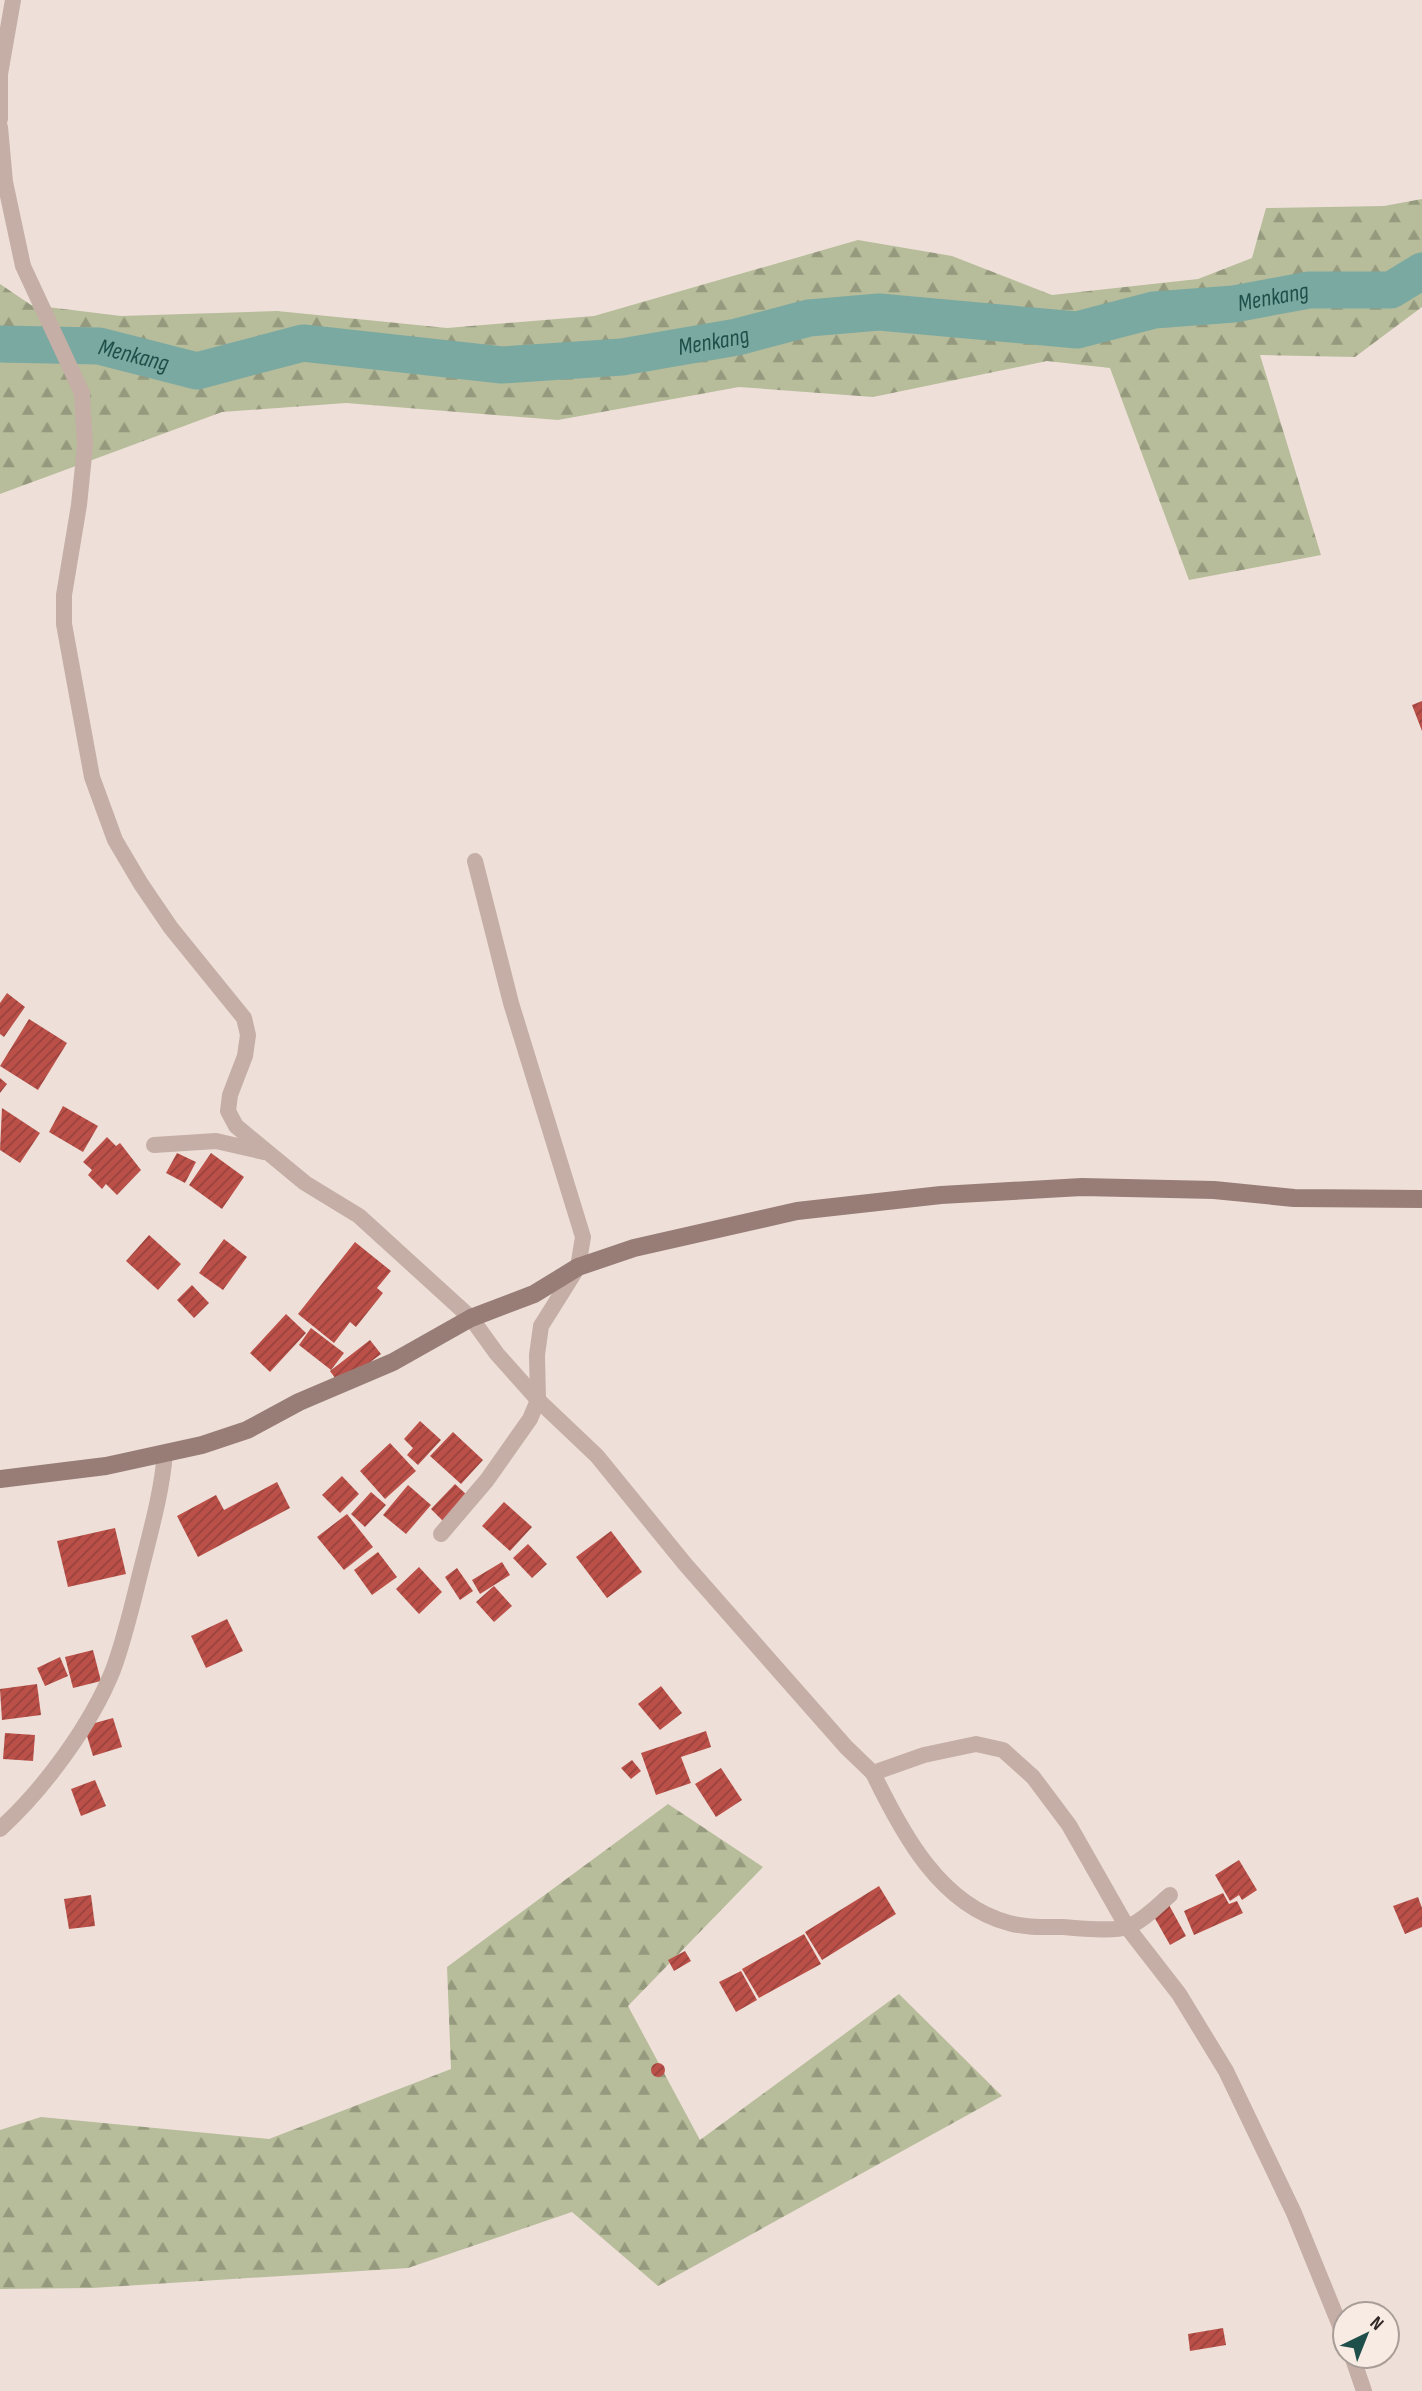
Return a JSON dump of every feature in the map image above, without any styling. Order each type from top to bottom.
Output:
[{"type":"street","points":[[0,119],[0,74],[13,0]]},
{"type":"street","points":[[0,127],[5,182],[23,266],[82,393],[85,446],[79,505],[64,596],[64,624],[92,777],[114,840],[141,884],[171,928],[244,1018],[248,1035],[245,1056],[230,1095],[228,1111],[236,1126],[305,1183],[359,1216],[471,1318],[497,1354],[538,1400],[597,1456],[685,1564],[846,1747],[873,1773],[919,1854],[936,1876],[972,1906],[1011,1924],[1127,1927],[1170,1895]]},
{"type":"street","points":[[440,1534],[488,1480],[524,1428],[538,1400],[537,1355],[541,1326],[578,1268],[583,1237],[511,1003],[475,861]]},
{"type":"street","points":[[154,1145],[216,1141],[266,1152]]},
{"type":"street","points":[[0,1479],[106,1466],[247,1430],[299,1402],[393,1362],[471,1318],[534,1294],[578,1268],[646,1245],[797,1211],[941,1195],[1082,1187],[1213,1190],[1294,1198],[1422,1199]]},
{"type":"street","points":[[0,1829],[56,1766],[92,1714],[107,1685],[137,1585],[163,1478],[165,1452]]},
{"type":"street","points":[[873,1773],[960,1746],[976,1744],[1003,1750],[1033,1777],[1069,1825],[1127,1927],[1179,1994],[1226,2071],[1294,2213],[1331,2303]]},
{"type":"street","points":[[1357,2370],[1364,2391]]},
{"type":"green space","points":[[1422,199],[1422,307],[1355,357],[1260,355],[1321,555],[1189,580],[1110,368],[1047,361],[873,397],[739,387],[558,420],[346,403],[222,412],[0,494],[0,284],[31,305],[121,316],[277,311],[447,328],[594,316],[858,240],[952,256],[1052,295],[1198,279],[1252,258],[1266,208],[1384,206]]},
{"type":"green space","points":[[668,1804],[763,1867],[628,2006],[700,2140],[899,1994],[1002,2096],[658,2286],[572,2212],[408,2268],[92,2288],[0,2289],[0,2130],[41,2117],[269,2139],[451,2069],[447,1967]]},
{"type":"building","points":[[1422,701],[1422,731],[1412,705]]},
{"type":"building","points":[[7,993],[25,1007],[4,1037],[0,1034],[0,1003]]},
{"type":"building","points":[[29,1019],[67,1043],[38,1090],[0,1066]]},
{"type":"building","points":[[0,1078],[7,1084],[0,1093]]},
{"type":"building","points":[[63,1106],[98,1126],[83,1152],[49,1132]]},
{"type":"building","points":[[2,1108],[40,1133],[20,1163],[0,1150]]},
{"type":"building","points":[[107,1137],[116,1146],[120,1143],[141,1170],[117,1195],[106,1184],[102,1189],[88,1175],[92,1170],[83,1162]]},
{"type":"building","points":[[177,1153],[196,1162],[185,1183],[166,1173]]},
{"type":"building","points":[[211,1153],[244,1177],[222,1209],[189,1185]]},
{"type":"building","points":[[149,1235],[181,1264],[158,1290],[126,1261]]},
{"type":"building","points":[[224,1239],[247,1257],[223,1290],[199,1273]]},
{"type":"building","points":[[355,1242],[391,1271],[377,1288],[383,1293],[356,1327],[350,1322],[334,1343],[298,1314]]},
{"type":"building","points":[[192,1285],[209,1303],[194,1318],[177,1300]]},
{"type":"building","points":[[286,1314],[306,1333],[270,1372],[250,1353]]},
{"type":"building","points":[[311,1328],[344,1353],[331,1370],[299,1345]]},
{"type":"building","points":[[370,1340],[381,1354],[340,1385],[330,1371]]},
{"type":"building","points":[[420,1421],[441,1440],[418,1465],[407,1455],[413,1448],[404,1439]]},
{"type":"building","points":[[453,1432],[483,1460],[461,1484],[430,1456]]},
{"type":"building","points":[[390,1443],[416,1471],[385,1499],[360,1471]]},
{"type":"building","points":[[342,1476],[359,1494],[340,1513],[322,1495]]},
{"type":"building","points":[[277,1482],[290,1508],[198,1557],[177,1516],[216,1495],[224,1510]]},
{"type":"building","points":[[455,1484],[468,1496],[444,1522],[431,1509]]},
{"type":"building","points":[[408,1485],[431,1505],[406,1534],[383,1515]]},
{"type":"building","points":[[371,1492],[386,1505],[365,1527],[351,1514]]},
{"type":"building","points":[[504,1502],[532,1527],[510,1551],[482,1526]]},
{"type":"building","points":[[347,1514],[373,1547],[344,1570],[317,1537]]},
{"type":"building","points":[[115,1528],[126,1574],[68,1587],[57,1541]]},
{"type":"building","points":[[611,1531],[642,1572],[607,1598],[576,1557]]},
{"type":"building","points":[[528,1544],[547,1564],[532,1578],[513,1558]]},
{"type":"building","points":[[378,1552],[397,1577],[372,1595],[354,1570]]},
{"type":"building","points":[[502,1562],[510,1575],[480,1594],[472,1580]]},
{"type":"building","points":[[419,1567],[442,1592],[419,1614],[396,1589]]},
{"type":"building","points":[[457,1568],[473,1591],[460,1600],[445,1577]]},
{"type":"building","points":[[494,1586],[512,1606],[494,1622],[476,1602]]},
{"type":"building","points":[[227,1619],[243,1651],[206,1668],[191,1636]]},
{"type":"building","points":[[93,1650],[101,1681],[73,1688],[65,1657]]},
{"type":"building","points":[[60,1657],[68,1676],[45,1686],[37,1668]]},
{"type":"building","points":[[37,1684],[41,1715],[2,1720],[0,1689]]},
{"type":"building","points":[[661,1686],[682,1713],[660,1730],[638,1704]]},
{"type":"building","points":[[113,1718],[122,1747],[93,1756],[84,1726]]},
{"type":"building","points":[[706,1731],[711,1747],[681,1757],[691,1783],[656,1795],[641,1753]]},
{"type":"building","points":[[5,1733],[35,1735],[33,1761],[3,1759]]},
{"type":"building","points":[[632,1760],[641,1771],[631,1779],[621,1768]]},
{"type":"building","points":[[721,1768],[742,1800],[716,1817],[695,1784]]},
{"type":"building","points":[[95,1780],[106,1806],[81,1816],[71,1789]]},
{"type":"building","points":[[1239,1860],[1257,1890],[1242,1900],[1239,1895],[1230,1901],[1215,1875]]},
{"type":"building","points":[[879,1886],[896,1914],[822,1960],[805,1932]]},
{"type":"building","points":[[1223,1893],[1229,1904],[1237,1901],[1243,1913],[1194,1935],[1184,1911]]},
{"type":"building","points":[[91,1895],[95,1926],[69,1929],[64,1899]]},
{"type":"building","points":[[1418,1897],[1422,1908],[1422,1927],[1405,1934],[1393,1906]]},
{"type":"building","points":[[1169,1905],[1186,1936],[1170,1945],[1153,1915]]},
{"type":"building","points":[[804,1934],[821,1964],[759,1998],[742,1969]]},
{"type":"building","points":[[685,1951],[691,1961],[674,1971],[668,1960]]},
{"type":"building","points":[[741,1971],[757,2000],[736,2012],[719,1982]]},
{"type":"building","points":[[658,2063],[663,2065],[663,2075],[658,2077],[653,2075],[651,2070],[653,2065]]},
{"type":"building","points":[[1223,2328],[1226,2345],[1190,2351],[1188,2334]]},
{"type":"waterway","name":"Menkang","points":[[0,344],[99,346],[197,371],[303,343],[502,365],[622,357],[737,337],[809,318],[879,312],[1077,330],[1154,310],[1234,304],[1309,290],[1391,290],[1422,271]]}]
